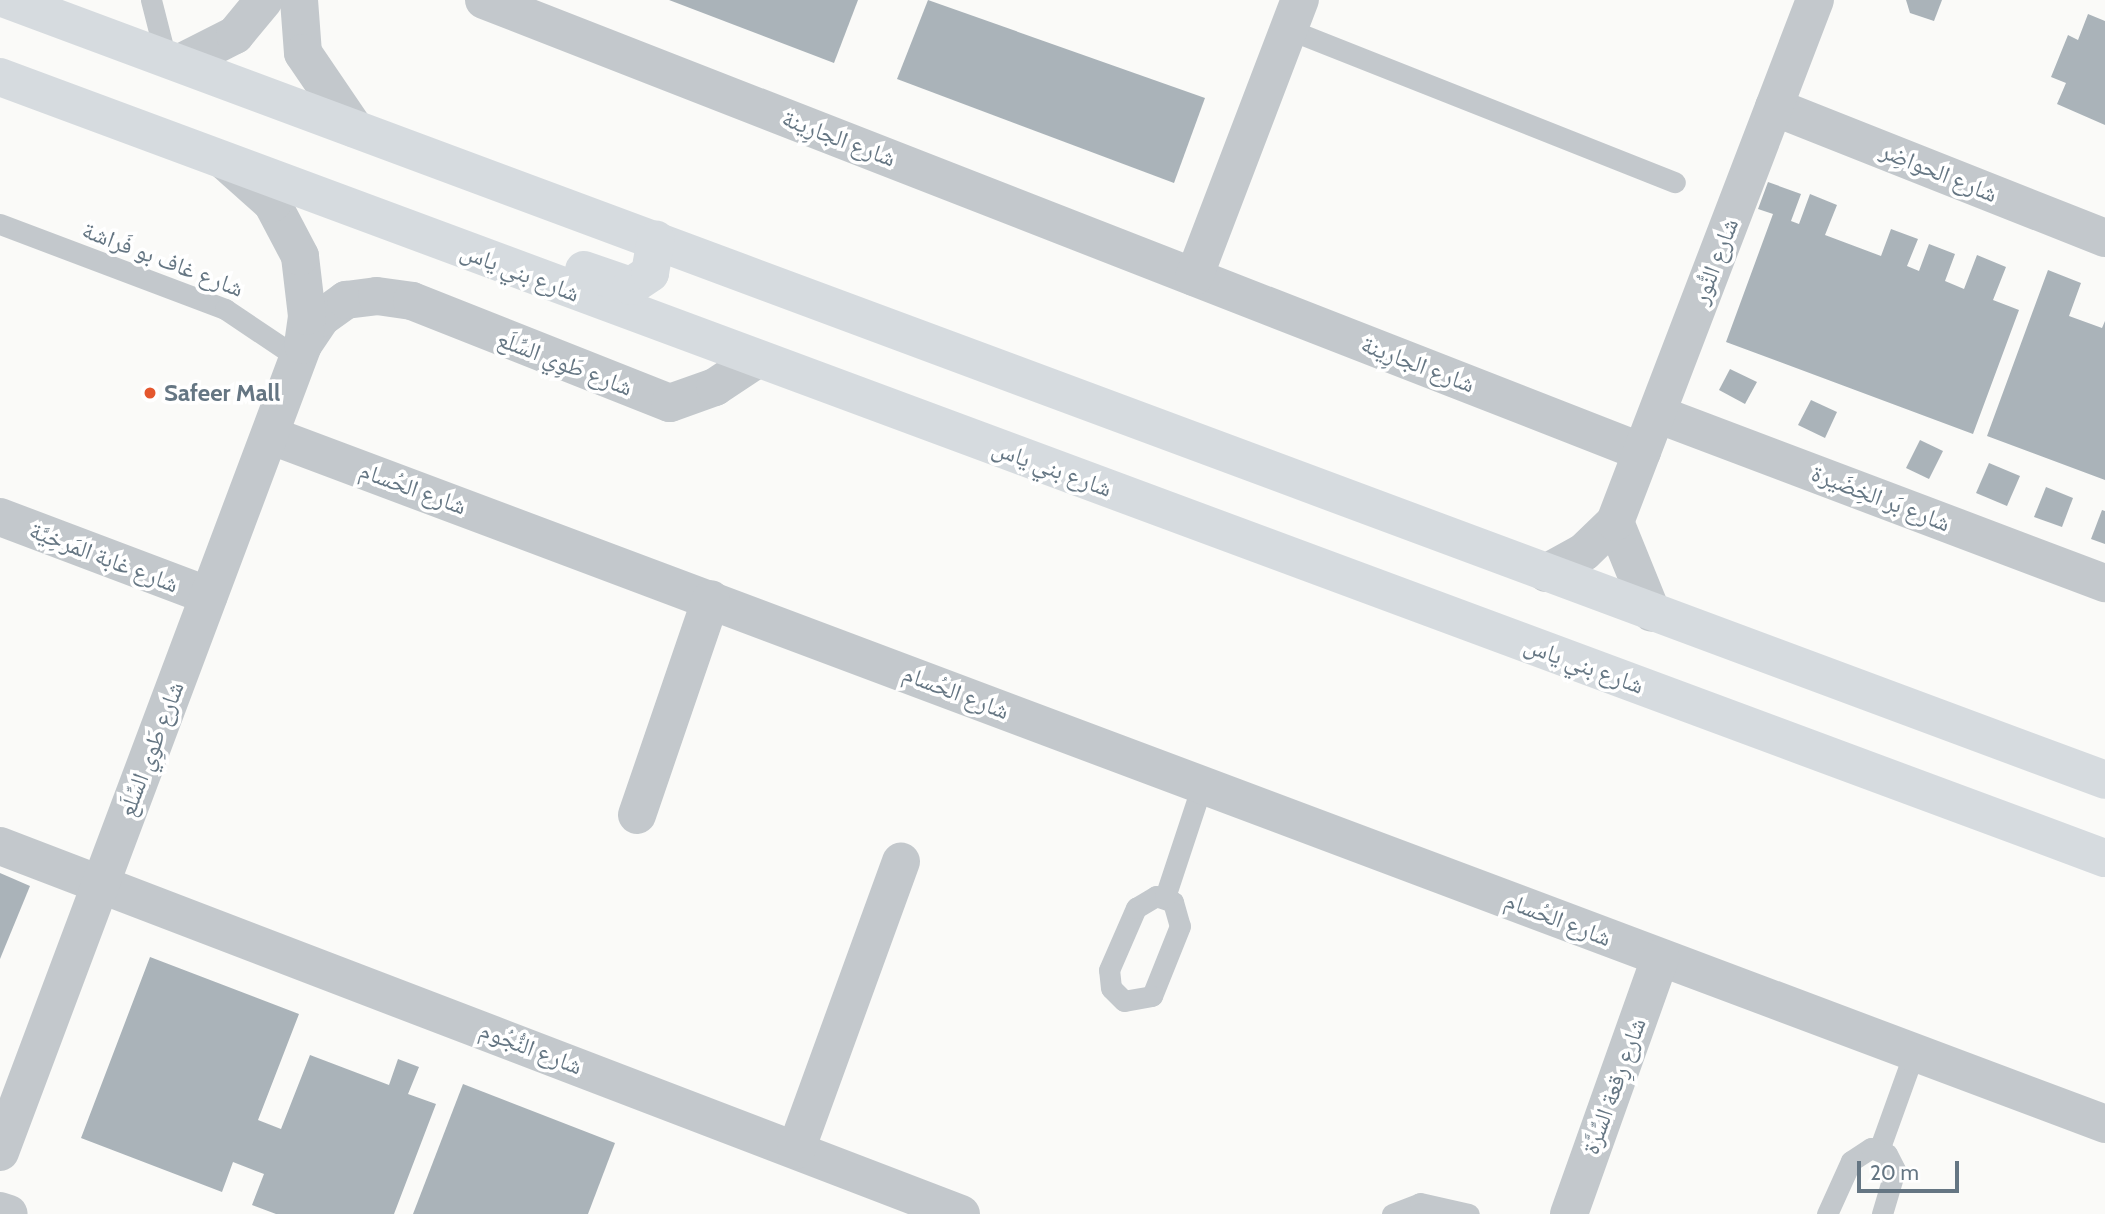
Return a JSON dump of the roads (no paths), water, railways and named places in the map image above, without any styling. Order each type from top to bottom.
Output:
[{"type":"main road","points":[[8,0],[2105,780]]},
{"type":"main road","name":"شارع بني ياس","points":[[0,77],[2105,858]]},
{"type":"main road","points":[[464,251],[511,244],[631,286],[650,273],[656,240]]},
{"type":"street","points":[[173,61],[235,35],[264,0]]},
{"type":"street","points":[[299,0],[303,53],[354,128]]},
{"type":"street","name":"شارع الجارِينة","points":[[484,0],[1642,452]]},
{"type":"street","name":"شارع النُّور","points":[[1546,573],[1584,552],[1615,522],[1815,0]]},
{"type":"street","points":[[1194,277],[1294,15]]},
{"type":"street","name":"شارع الحواضِر","points":[[1774,107],[2105,238]]},
{"type":"street","name":"شارع طَوِي السِّلَع","points":[[0,1152],[272,436],[300,352],[306,286],[288,228],[251,181],[228,163]]},
{"type":"street","name":"شارع طَوِي السِّلَع","points":[[300,352],[321,318],[346,300],[377,296],[412,301],[670,403],[715,387],[757,359]]},
{"type":"street","name":"شارع بَر الخِضَيرة","points":[[1657,414],[2105,583]]},
{"type":"street","name":"شارع الحُسام","points":[[272,436],[2105,1125]]},
{"type":"street","name":"شارع غابة المَرخِيَّة","points":[[0,517],[209,596]]},
{"type":"street","points":[[1615,522],[1652,613]]},
{"type":"street","points":[[637,816],[711,599]]},
{"type":"street","name":"شارع النُّجُوم","points":[[0,846],[101,882],[961,1214]]},
{"type":"street","points":[[796,1150],[901,862]]},
{"type":"street","name":"شارع رِقعة السِّرَّة","points":[[1569,1214],[1660,958]]},
{"type":"street","points":[[0,1211],[9,1214]]},
{"type":"lane","points":[[150,0],[173,61]]},
{"type":"lane","points":[[1294,15],[1675,182]]},
{"type":"lane","name":"شارع غاف بو فَراشة","points":[[0,224],[225,309],[300,352]]},
{"type":"lane","points":[[1165,897],[1202,785]]},
{"type":"lane","points":[[1165,897],[1181,917],[1158,988],[1143,1002],[1124,1001],[1111,988],[1109,970],[1141,902],[1165,897]]},
{"type":"lane","points":[[1879,1150],[1914,1053]]},
{"type":"lane","points":[[1827,1214],[1856,1154],[1879,1150]]},
{"type":"lane","points":[[1879,1150],[1895,1170],[1882,1214]]},
{"type":"lane","points":[[1392,1214],[1420,1203],[1469,1214]]},
{"type":"place","name":"Safeer Mall","points":[[150,393]]}]
